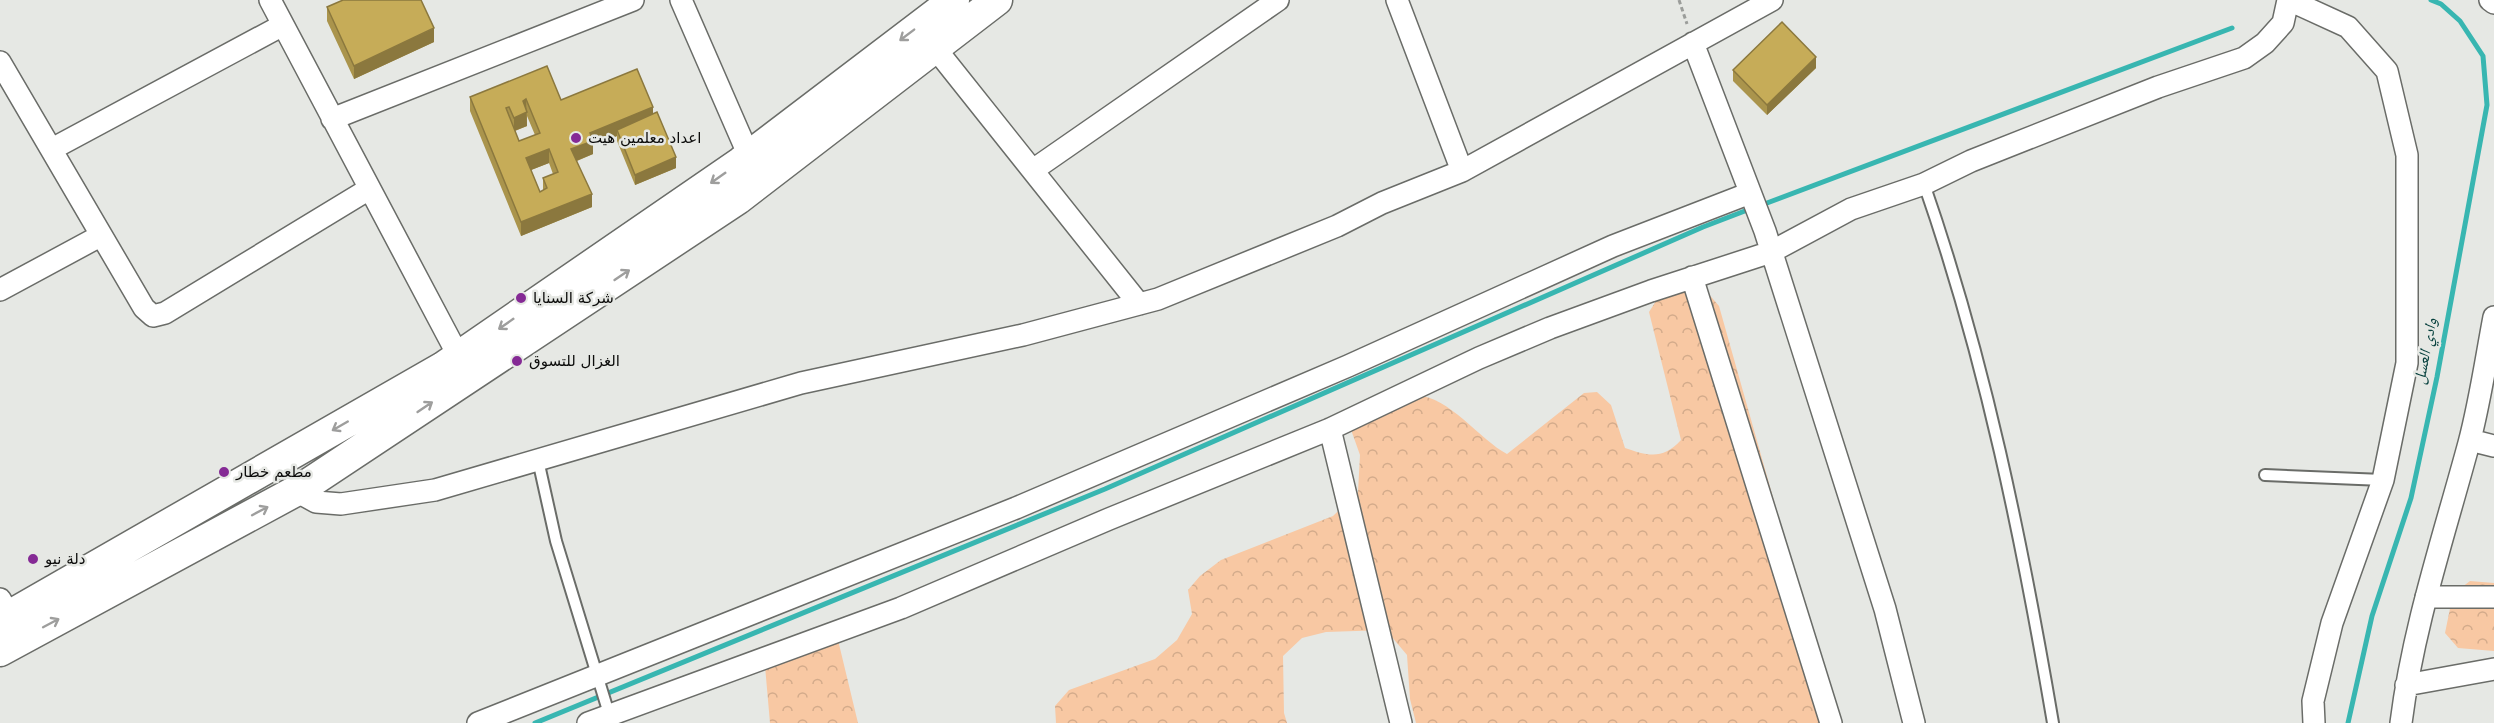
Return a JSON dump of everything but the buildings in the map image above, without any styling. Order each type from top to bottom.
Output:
[{"type":"main road","points":[[3,612],[203,505],[459,357],[749,156],[954,0]]},
{"type":"main road","points":[[0,651],[296,491],[738,199],[997,0]]},
{"type":"main road","points":[[203,505],[219,533]]},
{"type":"street","points":[[270,0],[459,357]]},
{"type":"street","points":[[332,119],[633,0]]},
{"type":"street","points":[[681,0],[749,156]]},
{"type":"street","points":[[1033,170],[1278,0]]},
{"type":"street","points":[[1397,0],[1462,171]]},
{"type":"street","points":[[296,491],[316,502],[341,504],[435,490],[801,383],[1023,335],[1158,299],[1337,226],[1382,203],[1462,171],[1772,0]]},
{"type":"street","points":[[588,723],[610,718],[901,608],[1109,519],[1330,429],[1479,358],[1550,328],[1692,277],[1771,252],[1851,209],[1924,184],[1971,161],[2158,87],[2244,58],[2265,44],[2283,23],[2289,0],[2348,27],[2387,71],[2408,155],[2407,363],[2383,480],[2332,623],[2313,701],[2314,723]]},
{"type":"street","points":[[2490,0],[2494,3]]},
{"type":"street","points":[[52,149],[283,25]]},
{"type":"street","points":[[1693,43],[1765,231],[1885,609],[1914,723]]},
{"type":"street","points":[[935,48],[1139,304]]},
{"type":"street","points":[[1,65],[52,149],[100,236],[144,308],[153,316],[165,313],[369,189]]},
{"type":"street","points":[[478,723],[1016,508],[1358,361],[1613,246],[1752,197]]},
{"type":"street","points":[[0,290],[100,236]]},
{"type":"street","points":[[1692,277],[1831,723]]},
{"type":"street","points":[[2401,723],[2406,685],[2426,597],[2470,440],[2494,317]]},
{"type":"street","points":[[1330,429],[1401,723]]},
{"type":"street","points":[[2470,440],[2494,446]]},
{"type":"street","points":[[2426,597],[2494,597]]},
{"type":"street","points":[[2406,685],[2494,669]]},
{"type":"lane","points":[[1924,184],[1942,236],[1998,437],[2053,723]]},
{"type":"lane","points":[[538,460],[556,541],[610,718]]},
{"type":"lane","points":[[2265,475],[2383,480]]},
{"type":"path","points":[[1679,0],[1693,43]]},
{"type":"green space","points":[[1690,284],[1707,292],[1719,306],[1814,643],[1841,723],[1416,723],[1410,699],[1407,655],[1386,630],[1326,632],[1302,638],[1283,656],[1284,713],[1287,723],[1056,723],[1055,706],[1069,690],[1155,659],[1177,640],[1192,614],[1188,590],[1200,576],[1221,560],[1333,516],[1358,492],[1360,455],[1349,424],[1390,404],[1414,396],[1438,401],[1507,454],[1584,393],[1597,392],[1611,405],[1625,448],[1655,455],[1668,451],[1681,440],[1649,312],[1658,298]]},
{"type":"green space","points":[[2470,581],[2494,583],[2494,651],[2458,648],[2445,633],[2453,594]]},
{"type":"green space","points":[[838,640],[858,723],[770,723],[765,666]]},
{"type":"waterway","name":"وادي العسل","points":[[2348,723],[2372,616],[2411,498],[2437,377],[2487,105],[2483,56],[2460,21],[2441,4],[2431,0]]},
{"type":"waterway","points":[[1759,206],[2232,28]]},
{"type":"waterway","points":[[535,723],[1105,489],[1703,227],[1750,209]]},
{"type":"place","name":"اعداد معلمين هيت","points":[[576,138]]},
{"type":"place","name":"شركة السنايا","points":[[521,298]]},
{"type":"place","name":"الغزال للتسوق","points":[[517,361]]},
{"type":"place","name":"مطعم خطار","points":[[224,472]]},
{"type":"place","name":"دلة نيو","points":[[33,559]]}]
